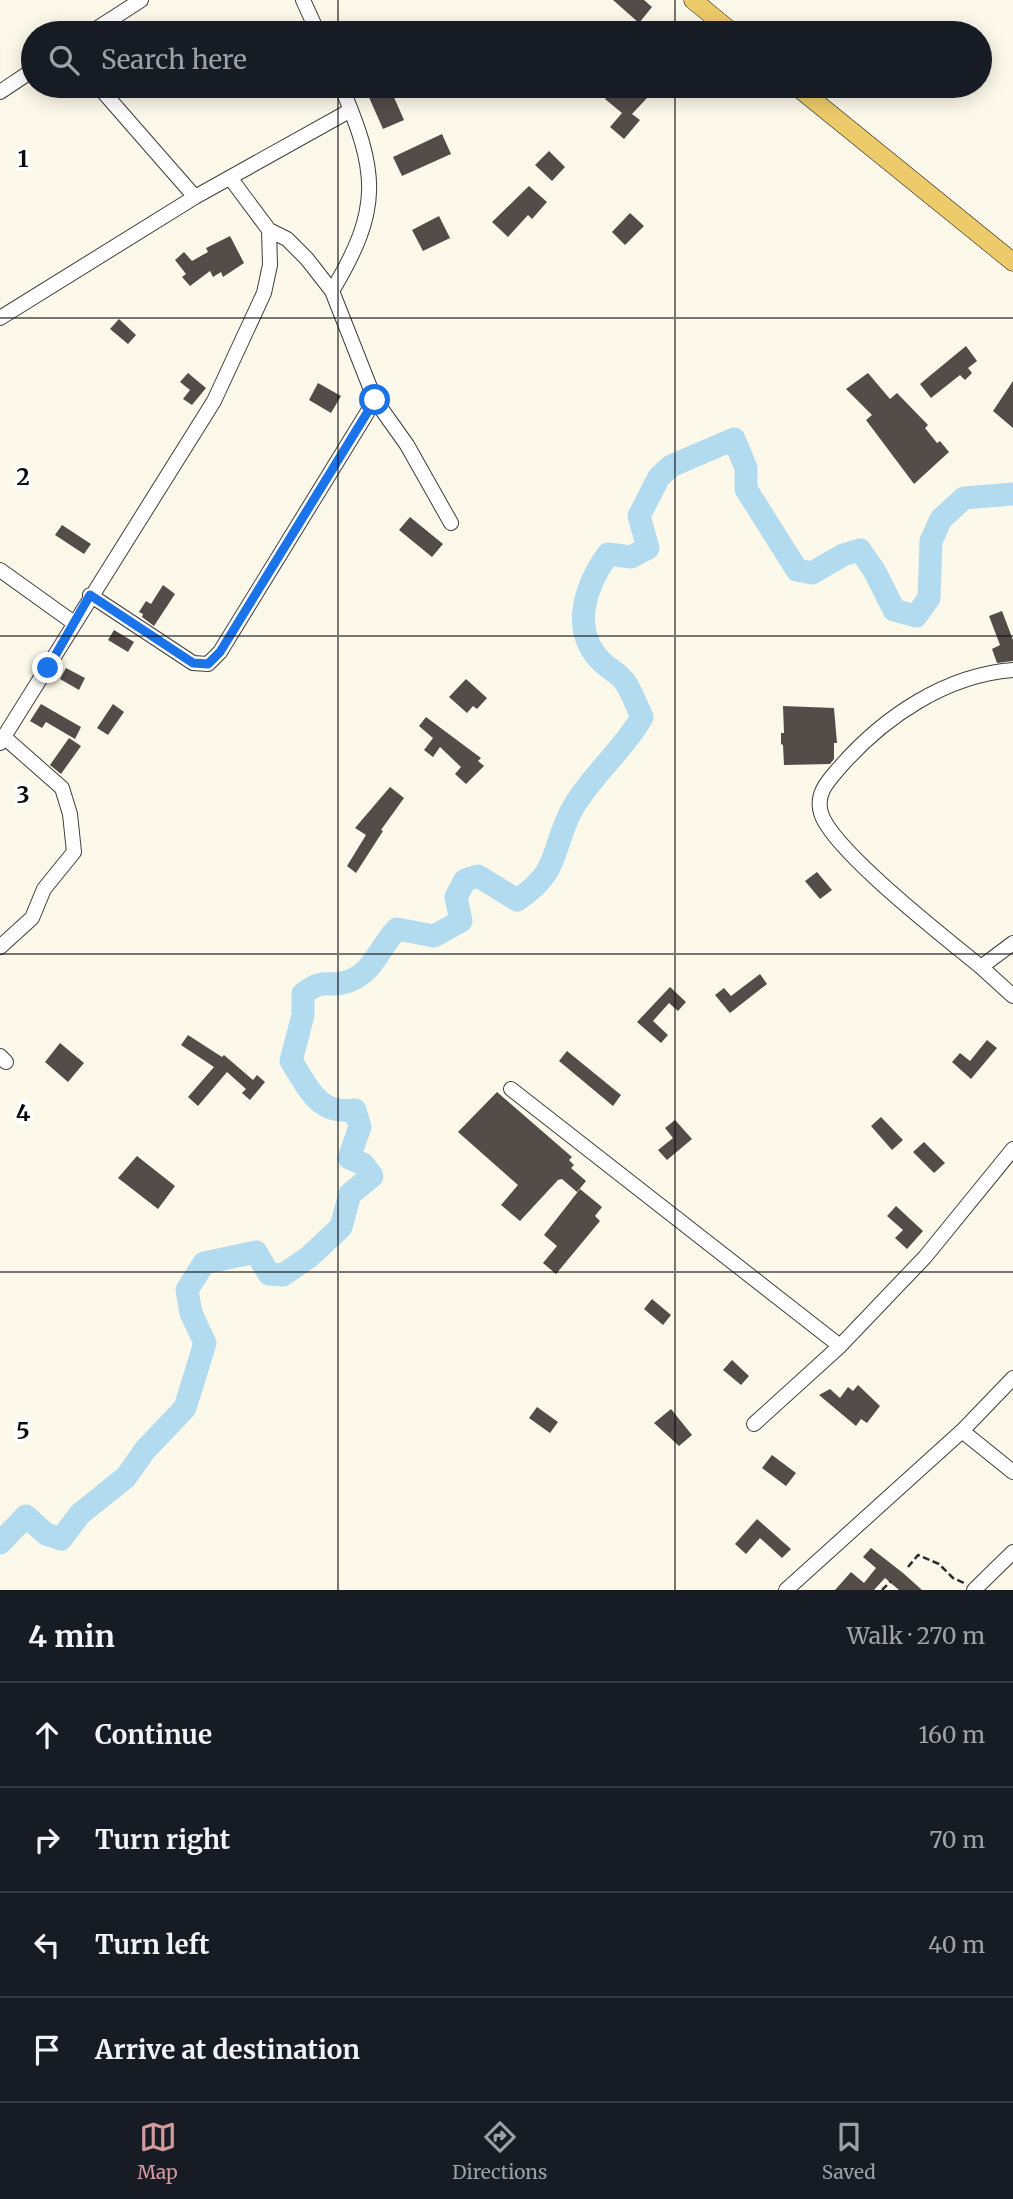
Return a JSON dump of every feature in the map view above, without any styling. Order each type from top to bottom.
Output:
[{"type":"main road","points":[[693,0],[718,21]]},
{"type":"main road","points":[[811,98],[1013,262]]},
{"type":"street","points":[[108,21],[140,0]]},
{"type":"street","points":[[303,0],[313,21]]},
{"type":"street","points":[[0,92],[21,78]]},
{"type":"street","points":[[108,98],[195,198]]},
{"type":"street","points":[[332,291],[354,251],[371,198],[370,176],[346,98]]},
{"type":"street","points":[[1,315],[195,198],[351,110]]},
{"type":"street","points":[[231,179],[269,230],[286,239],[307,259],[332,291],[375,400],[407,446],[451,523]]},
{"type":"street","points":[[0,947],[35,914],[44,889],[71,858],[75,847],[66,796],[62,788],[2,740],[90,595],[214,401],[264,293],[270,265],[269,230]]},
{"type":"street","points":[[90,595],[193,663],[208,664],[220,652],[375,400]]},
{"type":"street","points":[[0,570],[74,623]]},
{"type":"street","points":[[1013,670],[975,675],[928,696],[901,713],[869,735],[828,782],[819,800],[821,815],[867,870],[1013,996]]},
{"type":"street","points":[[981,967],[1013,943]]},
{"type":"street","points":[[511,1089],[840,1346]]},
{"type":"street","points":[[754,1424],[840,1346],[925,1257],[1013,1149]]},
{"type":"street","points":[[786,1590],[962,1431],[1013,1378]]},
{"type":"street","points":[[962,1431],[1013,1472]]},
{"type":"street","points":[[974,1588],[1013,1552]]},
{"type":"path","points":[[908,1567],[918,1555],[939,1564],[953,1578],[974,1588]]},
{"type":"path","points":[[882,1590],[891,1581]]},
{"type":"building","points":[[613,0],[644,0],[652,7],[641,21],[637,21]]},
{"type":"building","points":[[369,98],[394,98],[404,120],[383,129]]},
{"type":"building","points":[[647,98],[632,114],[640,120],[624,139],[610,127],[622,113],[605,99]]},
{"type":"building","points":[[442,134],[451,154],[402,176],[393,157]]},
{"type":"building","points":[[549,151],[565,167],[552,181],[535,165]]},
{"type":"building","points":[[529,186],[547,202],[532,219],[528,215],[508,237],[492,222]]},
{"type":"building","points":[[630,213],[644,226],[625,245],[612,232]]},
{"type":"building","points":[[439,216],[450,238],[423,251],[412,230]]},
{"type":"building","points":[[230,236],[244,263],[223,277],[221,272],[213,277],[210,271],[190,286],[182,277],[186,274],[175,260],[184,252],[192,261],[208,252],[206,248]]},
{"type":"building","points":[[119,319],[136,335],[128,344],[110,329]]},
{"type":"building","points":[[966,346],[977,361],[968,368],[972,373],[965,380],[960,375],[931,398],[920,384]]},
{"type":"building","points":[[188,373],[206,388],[192,405],[183,399],[190,390],[180,382]]},
{"type":"building","points":[[868,373],[890,399],[897,393],[928,425],[925,428],[937,443],[940,441],[949,452],[914,484],[866,420],[872,415],[846,389]]},
{"type":"building","points":[[1013,381],[1013,428],[993,411]]},
{"type":"building","points":[[318,383],[341,396],[331,413],[309,400]]},
{"type":"building","points":[[410,517],[443,544],[432,557],[399,530]]},
{"type":"building","points":[[62,525],[91,544],[84,554],[55,535]]},
{"type":"building","points":[[163,585],[175,594],[154,626],[139,612],[146,601],[151,604]]},
{"type":"building","points":[[1002,611],[1013,640],[1013,661],[997,663],[992,649],[1000,645],[989,616]]},
{"type":"building","points":[[114,630],[134,642],[128,652],[108,640]]},
{"type":"building","points":[[66,668],[85,678],[79,690],[60,679]]},
{"type":"building","points":[[466,679],[487,698],[477,709],[473,706],[467,713],[449,697]]},
{"type":"building","points":[[41,704],[81,727],[75,739],[46,722],[42,728],[30,721]]},
{"type":"building","points":[[113,704],[124,712],[108,735],[97,728]]},
{"type":"building","points":[[783,706],[834,708],[837,743],[834,743],[834,759],[830,764],[784,765],[781,744],[781,733],[784,733]]},
{"type":"building","points":[[426,717],[481,758],[478,761],[484,766],[466,784],[455,774],[461,767],[440,747],[433,757],[424,750],[433,738],[419,726]]},
{"type":"building","points":[[69,738],[81,746],[61,774],[50,765]]},
{"type":"building","points":[[390,787],[404,798],[381,830],[383,831],[356,873],[347,866],[366,835],[355,828]]},
{"type":"building","points":[[817,872],[832,890],[820,899],[805,881]]},
{"type":"building","points":[[760,974],[767,984],[730,1013],[715,995],[724,988],[731,996]]},
{"type":"building","points":[[670,987],[686,1002],[678,1011],[669,1003],[653,1021],[668,1035],[661,1043],[637,1022]]},
{"type":"building","points":[[188,1035],[222,1057],[224,1055],[253,1080],[257,1075],[265,1082],[250,1100],[242,1093],[246,1089],[227,1072],[198,1106],[188,1097],[214,1067],[181,1045]]},
{"type":"building","points":[[987,1040],[997,1048],[971,1079],[952,1062],[960,1053],[970,1061]]},
{"type":"building","points":[[60,1043],[84,1063],[68,1082],[45,1062]]},
{"type":"building","points":[[567,1051],[621,1095],[613,1106],[559,1061]]},
{"type":"building","points":[[497,1092],[572,1157],[569,1160],[574,1165],[571,1168],[586,1181],[577,1192],[562,1179],[558,1180],[520,1221],[501,1205],[518,1185],[458,1132]]},
{"type":"building","points":[[881,1117],[903,1140],[892,1150],[871,1126]]},
{"type":"building","points":[[675,1120],[692,1139],[667,1160],[658,1150],[673,1138],[665,1128]]},
{"type":"building","points":[[924,1142],[945,1163],[934,1173],[913,1152]]},
{"type":"building","points":[[137,1156],[175,1186],[158,1209],[118,1178]]},
{"type":"building","points":[[580,1189],[602,1207],[595,1216],[600,1221],[556,1274],[543,1263],[557,1246],[544,1235]]},
{"type":"building","points":[[896,1206],[923,1231],[907,1249],[895,1238],[903,1230],[887,1216]]},
{"type":"building","points":[[652,1299],[671,1315],[663,1325],[644,1309]]},
{"type":"building","points":[[732,1360],[749,1376],[741,1385],[723,1370]]},
{"type":"building","points":[[858,1385],[880,1406],[867,1423],[861,1419],[856,1426],[819,1395],[830,1389],[840,1398],[848,1387],[853,1391]]},
{"type":"building","points":[[537,1407],[558,1422],[550,1433],[529,1418]]},
{"type":"building","points":[[671,1409],[692,1435],[679,1446],[654,1423]]},
{"type":"building","points":[[772,1455],[796,1473],[786,1486],[762,1468]]},
{"type":"building","points":[[757,1519],[791,1549],[782,1558],[760,1538],[746,1554],[735,1544]]},
{"type":"building","points":[[871,1548],[922,1590],[899,1590],[885,1578],[874,1590],[835,1590],[851,1572],[864,1583],[876,1568],[863,1557]]},
{"type":"waterway","points":[[0,1543],[26,1516],[46,1534],[61,1539],[80,1514],[126,1477],[145,1450],[185,1408],[205,1343],[191,1313],[187,1290],[204,1263],[256,1252],[269,1274],[283,1275],[309,1257],[341,1227],[350,1194],[372,1176],[363,1164],[349,1158],[360,1127],[355,1110],[342,1110],[323,1104],[309,1090],[291,1061],[303,1015],[303,994],[322,984],[342,983],[358,977],[371,965],[397,929],[434,936],[461,921],[456,897],[465,880],[478,876],[517,900],[532,889],[549,868],[574,806],[642,717],[625,682],[603,663],[591,648],[586,634],[584,607],[593,579],[608,554],[631,557],[648,548],[639,516],[659,477],[671,466],[734,439],[746,468],[746,489],[797,570],[812,573],[843,555],[860,550],[874,570],[894,610],[916,616],[929,598],[931,541],[941,519],[964,498],[1013,494]]},
{"type":"route","points":[[48,668],[90,595],[193,663],[208,664],[220,652],[375,400]]}]
